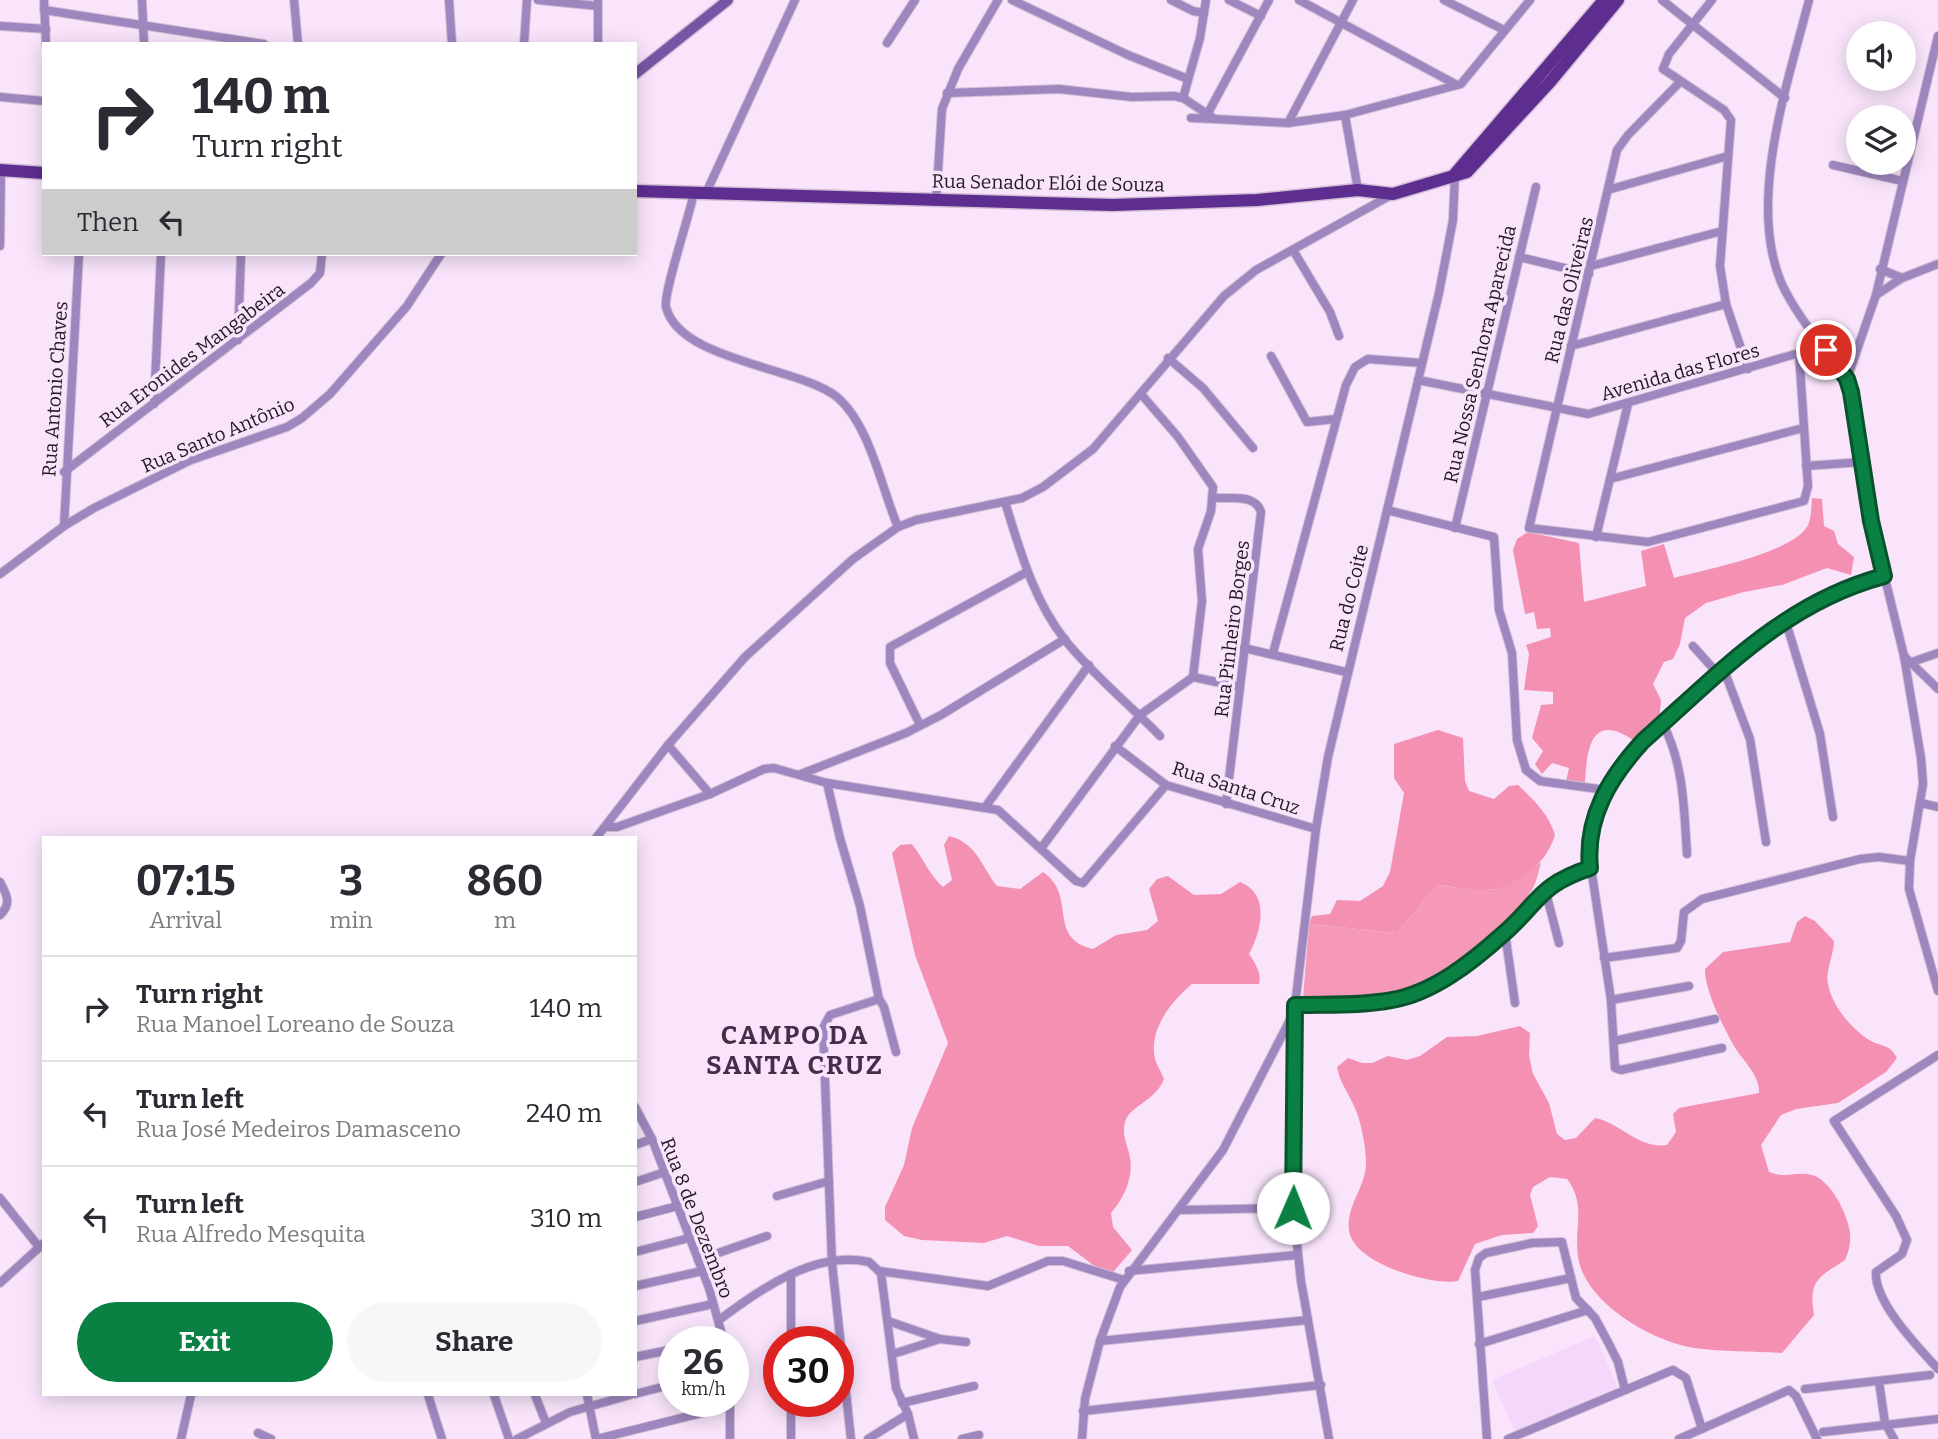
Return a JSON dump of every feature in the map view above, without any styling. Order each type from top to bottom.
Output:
[{"type":"main road","name":"Rua Senador Elói de Souza","points":[[637,191],[936,202],[1172,204],[1357,190],[1393,194],[1467,172],[1605,3]]},
{"type":"main road","points":[[1,170],[42,173]]},
{"type":"street","points":[[142,0],[144,42]]},
{"type":"street","points":[[294,0],[298,42]]},
{"type":"street","points":[[449,0],[452,42]]},
{"type":"street","points":[[524,42],[527,0]]},
{"type":"street","points":[[538,0],[598,3],[598,42]]},
{"type":"street","points":[[637,72],[728,0]]},
{"type":"street","points":[[795,0],[700,193],[667,288],[666,300],[670,316],[689,334],[716,351],[815,386],[836,397],[862,427],[898,527]]},
{"type":"street","points":[[887,43],[915,0]]},
{"type":"street","points":[[936,202],[940,122],[947,93],[998,0]]},
{"type":"street","points":[[1012,0],[1128,55],[1188,79]]},
{"type":"street","points":[[1172,0],[1193,11],[1204,13]]},
{"type":"street","points":[[1183,98],[1206,0]]},
{"type":"street","points":[[1229,0],[1261,16]]},
{"type":"street","points":[[1212,116],[1269,0]]},
{"type":"street","points":[[1298,0],[1457,85]]},
{"type":"street","points":[[1288,123],[1353,0]]},
{"type":"street","points":[[1444,0],[1504,30]]},
{"type":"street","points":[[1191,118],[1212,116],[1288,123],[1345,115],[1457,85],[1474,72],[1504,30],[1530,0]]},
{"type":"street","points":[[1662,0],[1785,98]]},
{"type":"street","points":[[1712,0],[1663,65],[1666,74],[1729,116],[1732,129],[1720,266],[1726,304],[1748,369]]},
{"type":"street","points":[[1809,0],[1774,144],[1767,193],[1771,246],[1782,284],[1847,379],[1871,521],[1904,656],[1921,758],[1921,803],[1910,861],[1909,889],[1912,908],[1938,991]]},
{"type":"street","points":[[47,42],[44,5],[143,25],[251,42]]},
{"type":"street","points":[[0,26],[46,29]]},
{"type":"street","points":[[1847,379],[1876,295],[1880,269],[1938,36]]},
{"type":"street","name":"Rua das Oliveiras","points":[[1596,537],[1529,528],[1620,145],[1680,82]]},
{"type":"street","points":[[947,93],[1059,89],[1183,98],[1212,116]]},
{"type":"street","points":[[0,97],[42,101]]},
{"type":"street","points":[[1345,115],[1357,190]]},
{"type":"street","points":[[1611,189],[1728,156]]},
{"type":"street","points":[[1832,164],[1902,181]]},
{"type":"street","points":[[0,246],[1,170]]},
{"type":"street","name":"Rua do Coite","points":[[1294,1009],[1316,829],[1346,672],[1422,363],[1456,193],[1455,174]]},
{"type":"street","name":"Rua Nossa Senhora Aparecida","points":[[1455,528],[1536,187]]},
{"type":"street","points":[[598,836],[667,745],[744,657],[853,559],[898,527],[930,517],[1005,502],[1043,487],[1067,471],[1093,449],[1168,358],[1224,296],[1256,270],[1393,194]]},
{"type":"street","points":[[1519,257],[1590,270],[1722,231]]},
{"type":"street","points":[[1293,250],[1330,313],[1339,336]]},
{"type":"street","name":"Rua Antonio Chaves","points":[[64,526],[64,472],[75,354],[79,256]]},
{"type":"street","points":[[154,404],[161,256]]},
{"type":"street","points":[[238,340],[241,256]]},
{"type":"street","name":"Rua Eronides Mangabeira","points":[[64,472],[315,280],[321,271],[322,256]]},
{"type":"street","name":"Rua Santo Antônio","points":[[0,574],[64,526],[191,460],[287,427],[302,418],[330,394],[407,306],[439,256]]},
{"type":"street","points":[[1876,295],[1902,278],[1938,264]]},
{"type":"street","points":[[1880,269],[1902,278]]},
{"type":"street","points":[[1571,346],[1726,304]]},
{"type":"street","name":"Avenida das Flores","points":[[1418,380],[1588,414],[1799,353],[1826,350]]},
{"type":"street","points":[[1628,404],[1596,537],[1648,542],[1802,502],[1808,494],[1799,353]]},
{"type":"street","points":[[1271,355],[1307,422],[1335,419]]},
{"type":"street","points":[[1168,358],[1203,388],[1253,448]]},
{"type":"street","points":[[1273,653],[1335,419],[1350,374],[1360,363],[1381,358],[1422,363]]},
{"type":"street","points":[[1042,847],[1140,715],[1193,677],[1202,601],[1198,550],[1213,498],[1213,487],[1203,469],[1141,394]]},
{"type":"street","points":[[1610,479],[1802,428]]},
{"type":"street","points":[[1807,466],[1862,462]]},
{"type":"street","name":"Rua Pinheiro Borges","points":[[1213,498],[1252,500],[1258,503],[1261,512],[1226,804]]},
{"type":"street","points":[[1005,502],[1027,572],[1065,639],[1160,736]]},
{"type":"street","points":[[1387,510],[1494,537],[1499,610],[1512,653],[1517,740],[1526,770],[1540,781],[1606,790]]},
{"type":"street","points":[[920,725],[890,663],[890,647],[1027,572]]},
{"type":"street","points":[[1722,1048],[1621,1070],[1615,1068],[1611,1000],[1590,868],[1590,835],[1606,790],[1627,759],[1663,724],[1785,619],[1827,595],[1884,576]]},
{"type":"street","points":[[1785,619],[1820,734],[1833,817]]},
{"type":"street","points":[[802,774],[920,725],[1065,639]]},
{"type":"street","points":[[1693,646],[1721,673],[1750,739],[1766,842]]},
{"type":"street","points":[[1244,648],[1346,672]]},
{"type":"street","points":[[1912,662],[1938,653]]},
{"type":"street","points":[[1904,656],[1938,689]]},
{"type":"street","points":[[986,806],[1089,666]]},
{"type":"street","points":[[1193,677],[1240,687]]},
{"type":"street","points":[[1663,724],[1675,746],[1682,779],[1687,854]]},
{"type":"street","points":[[667,745],[710,794]]},
{"type":"street","name":"Rua Santa Cruz","points":[[1115,746],[1166,785],[1316,829]]},
{"type":"street","points":[[605,827],[617,827],[710,794],[764,769],[774,768],[827,783],[986,806],[1007,815],[1076,881],[1083,883],[1166,785]]},
{"type":"street","points":[[827,783],[835,823],[860,906],[879,999],[884,1007],[896,1052]]},
{"type":"street","points":[[1921,803],[1938,807]]},
{"type":"street","points":[[1604,958],[1677,948],[1681,941],[1684,912],[1702,900],[1860,859],[1879,857],[1910,861]]},
{"type":"street","points":[[1294,1009],[1373,1003],[1412,995],[1460,968],[1505,933],[1545,889],[1563,877],[1590,868]]},
{"type":"street","points":[[0,882],[8,899],[7,906],[0,915]]},
{"type":"street","points":[[1545,889],[1559,943]]},
{"type":"street","points":[[1505,933],[1516,1003]]},
{"type":"street","points":[[1611,1000],[1689,986]]},
{"type":"street","points":[[851,1439],[832,1262],[822,1044],[825,1022],[834,1013],[879,999]]},
{"type":"street","points":[[1294,1009],[1293,1208],[1297,1255],[1329,1439]]},
{"type":"street","points":[[1082,1439],[1083,1411],[1100,1341],[1124,1280],[1180,1210],[1229,1141],[1294,1009]]},
{"type":"street","points":[[1614,1041],[1715,1019]]},
{"type":"street","points":[[1938,1055],[1834,1121],[1896,1216],[1907,1240],[1902,1254],[1876,1272],[1880,1290],[1894,1316],[1938,1369]]},
{"type":"street","name":"Rua 8 de Dezembro","points":[[637,1111],[665,1172],[720,1326]]},
{"type":"street","points":[[637,1144],[652,1139]]},
{"type":"street","points":[[637,1181],[665,1172]]},
{"type":"street","points":[[778,1196],[829,1181]]},
{"type":"street","points":[[0,1198],[41,1245],[0,1283]]},
{"type":"street","points":[[637,1216],[678,1206]]},
{"type":"street","points":[[1180,1210],[1293,1208]]},
{"type":"street","points":[[698,1260],[767,1236]]},
{"type":"street","points":[[637,1251],[690,1238]]},
{"type":"street","points":[[1487,1439],[1475,1270],[1479,1258],[1532,1243],[1562,1241],[1576,1298],[1588,1310],[1618,1362],[1625,1391]]},
{"type":"street","points":[[1129,1271],[1297,1255]]},
{"type":"street","points":[[719,1320],[756,1292],[791,1274],[832,1262],[867,1261],[880,1271],[988,1286],[1048,1261],[1063,1261],[1124,1280]]},
{"type":"street","points":[[637,1286],[702,1271]]},
{"type":"street","points":[[880,1271],[896,1388],[908,1414],[914,1439]]},
{"type":"street","points":[[791,1274],[791,1326]]},
{"type":"street","points":[[1478,1297],[1571,1278]]},
{"type":"street","points":[[637,1321],[713,1304]]},
{"type":"street","points":[[1479,1344],[1588,1310]]},
{"type":"street","points":[[1100,1341],[1308,1320]]},
{"type":"street","points":[[888,1321],[940,1339],[966,1342]]},
{"type":"street","points":[[893,1354],[940,1339]]},
{"type":"street","points":[[637,1357],[658,1352]]},
{"type":"street","points":[[1508,1439],[1660,1374],[1679,1372],[1686,1378],[1702,1429]]},
{"type":"street","points":[[1805,1389],[1930,1375]]},
{"type":"street","points":[[1878,1382],[1885,1423],[1894,1439]]},
{"type":"street","points":[[1083,1411],[1321,1385]]},
{"type":"street","points":[[902,1403],[974,1386]]},
{"type":"street","points":[[637,1393],[658,1388]]},
{"type":"street","points":[[1679,1439],[1788,1390],[1796,1396],[1820,1436],[1885,1423],[1938,1419]]},
{"type":"street","points":[[181,1439],[191,1396]]},
{"type":"street","points":[[428,1396],[442,1439]]},
{"type":"street","points":[[494,1396],[509,1439]]},
{"type":"street","points":[[535,1396],[546,1423]]},
{"type":"street","points":[[587,1396],[596,1439],[680,1417]]},
{"type":"street","points":[[517,1439],[588,1405],[625,1396]]},
{"type":"street","points":[[868,1439],[908,1414]]},
{"type":"street","points":[[730,1417],[730,1439]]},
{"type":"street","points":[[791,1417],[791,1439]]},
{"type":"street","points":[[258,1433],[271,1439]]},
{"type":"street","points":[[962,1439],[979,1435]]},
{"type":"shaded area","points":[[1812,498],[1822,499],[1824,526],[1834,531],[1838,544],[1854,557],[1851,575],[1827,568],[1782,585],[1706,603],[1685,618],[1680,644],[1673,659],[1664,662],[1653,684],[1661,700],[1659,723],[1633,740],[1619,732],[1600,732],[1590,747],[1585,782],[1566,781],[1569,768],[1552,763],[1542,774],[1535,764],[1543,751],[1532,738],[1541,705],[1553,704],[1553,692],[1524,690],[1529,654],[1526,645],[1551,637],[1550,628],[1537,629],[1534,612],[1525,614],[1513,550],[1517,539],[1528,532],[1579,543],[1584,602],[1646,586],[1641,551],[1664,544],[1674,578],[1747,559],[1785,544],[1808,525]]},
{"type":"shaded area","points":[[1438,730],[1463,738],[1465,781],[1469,791],[1494,799],[1509,786],[1518,785],[1535,802],[1549,820],[1555,835],[1547,852],[1540,862],[1515,882],[1494,889],[1473,890],[1437,885],[1397,933],[1309,924],[1312,916],[1330,914],[1337,900],[1360,901],[1383,886],[1390,872],[1404,793],[1394,778],[1394,744]]},
{"type":"shaded area","points":[[949,836],[966,844],[978,856],[997,886],[1020,889],[1043,872],[1059,893],[1070,936],[1079,944],[1093,949],[1116,935],[1147,930],[1158,921],[1149,889],[1157,879],[1168,876],[1194,895],[1221,894],[1240,882],[1250,888],[1260,904],[1260,925],[1249,954],[1259,972],[1259,984],[1192,984],[1171,1005],[1156,1032],[1154,1052],[1164,1079],[1155,1093],[1132,1111],[1125,1122],[1124,1134],[1131,1161],[1130,1177],[1121,1200],[1111,1213],[1113,1227],[1132,1250],[1109,1277],[1068,1246],[1039,1246],[1007,1236],[984,1243],[922,1240],[904,1236],[885,1220],[885,1207],[904,1165],[912,1128],[948,1043],[915,955],[892,853],[900,845],[912,844],[943,887],[952,880],[944,845]]},
{"type":"shaded area","points":[[1541,862],[1533,888],[1510,917],[1476,948],[1438,974],[1392,993],[1303,998],[1309,924],[1397,933],[1437,885],[1482,890],[1503,887]]},
{"type":"shaded area","points":[[1805,916],[1815,921],[1834,941],[1827,979],[1838,1009],[1857,1031],[1871,1041],[1889,1048],[1897,1058],[1886,1072],[1838,1103],[1796,1109],[1781,1115],[1761,1145],[1769,1172],[1781,1175],[1812,1175],[1826,1184],[1842,1208],[1850,1233],[1845,1260],[1822,1276],[1814,1287],[1814,1315],[1782,1353],[1706,1349],[1679,1344],[1643,1330],[1610,1307],[1585,1278],[1579,1262],[1577,1199],[1567,1179],[1550,1177],[1533,1187],[1530,1195],[1538,1226],[1533,1233],[1502,1235],[1475,1244],[1458,1281],[1430,1280],[1394,1270],[1364,1253],[1353,1242],[1349,1230],[1350,1212],[1363,1180],[1366,1163],[1359,1119],[1337,1067],[1348,1058],[1362,1063],[1372,1063],[1388,1056],[1407,1060],[1420,1056],[1447,1037],[1477,1036],[1520,1026],[1530,1033],[1529,1056],[1533,1074],[1549,1103],[1557,1134],[1565,1140],[1576,1138],[1595,1118],[1638,1140],[1667,1145],[1676,1132],[1673,1114],[1679,1108],[1759,1093],[1754,1074],[1734,1046],[1715,1009],[1705,969],[1723,952],[1790,942],[1797,922]]},
{"type":"shaded area","points":[[1595,1336],[1618,1387],[1515,1432],[1492,1380]]},
{"type":"district","name":"CAMPO DA SANTA CRUZ","points":[[795,1050]]},
{"type":"route","points":[[1293,1208],[1295,1005],[1373,1003],[1412,995],[1443,979],[1485,950],[1505,933],[1545,889],[1563,877],[1590,868],[1590,835],[1598,809],[1612,778],[1643,741],[1785,619],[1851,584],[1884,576],[1871,521],[1851,392],[1847,379],[1826,350]]}]
